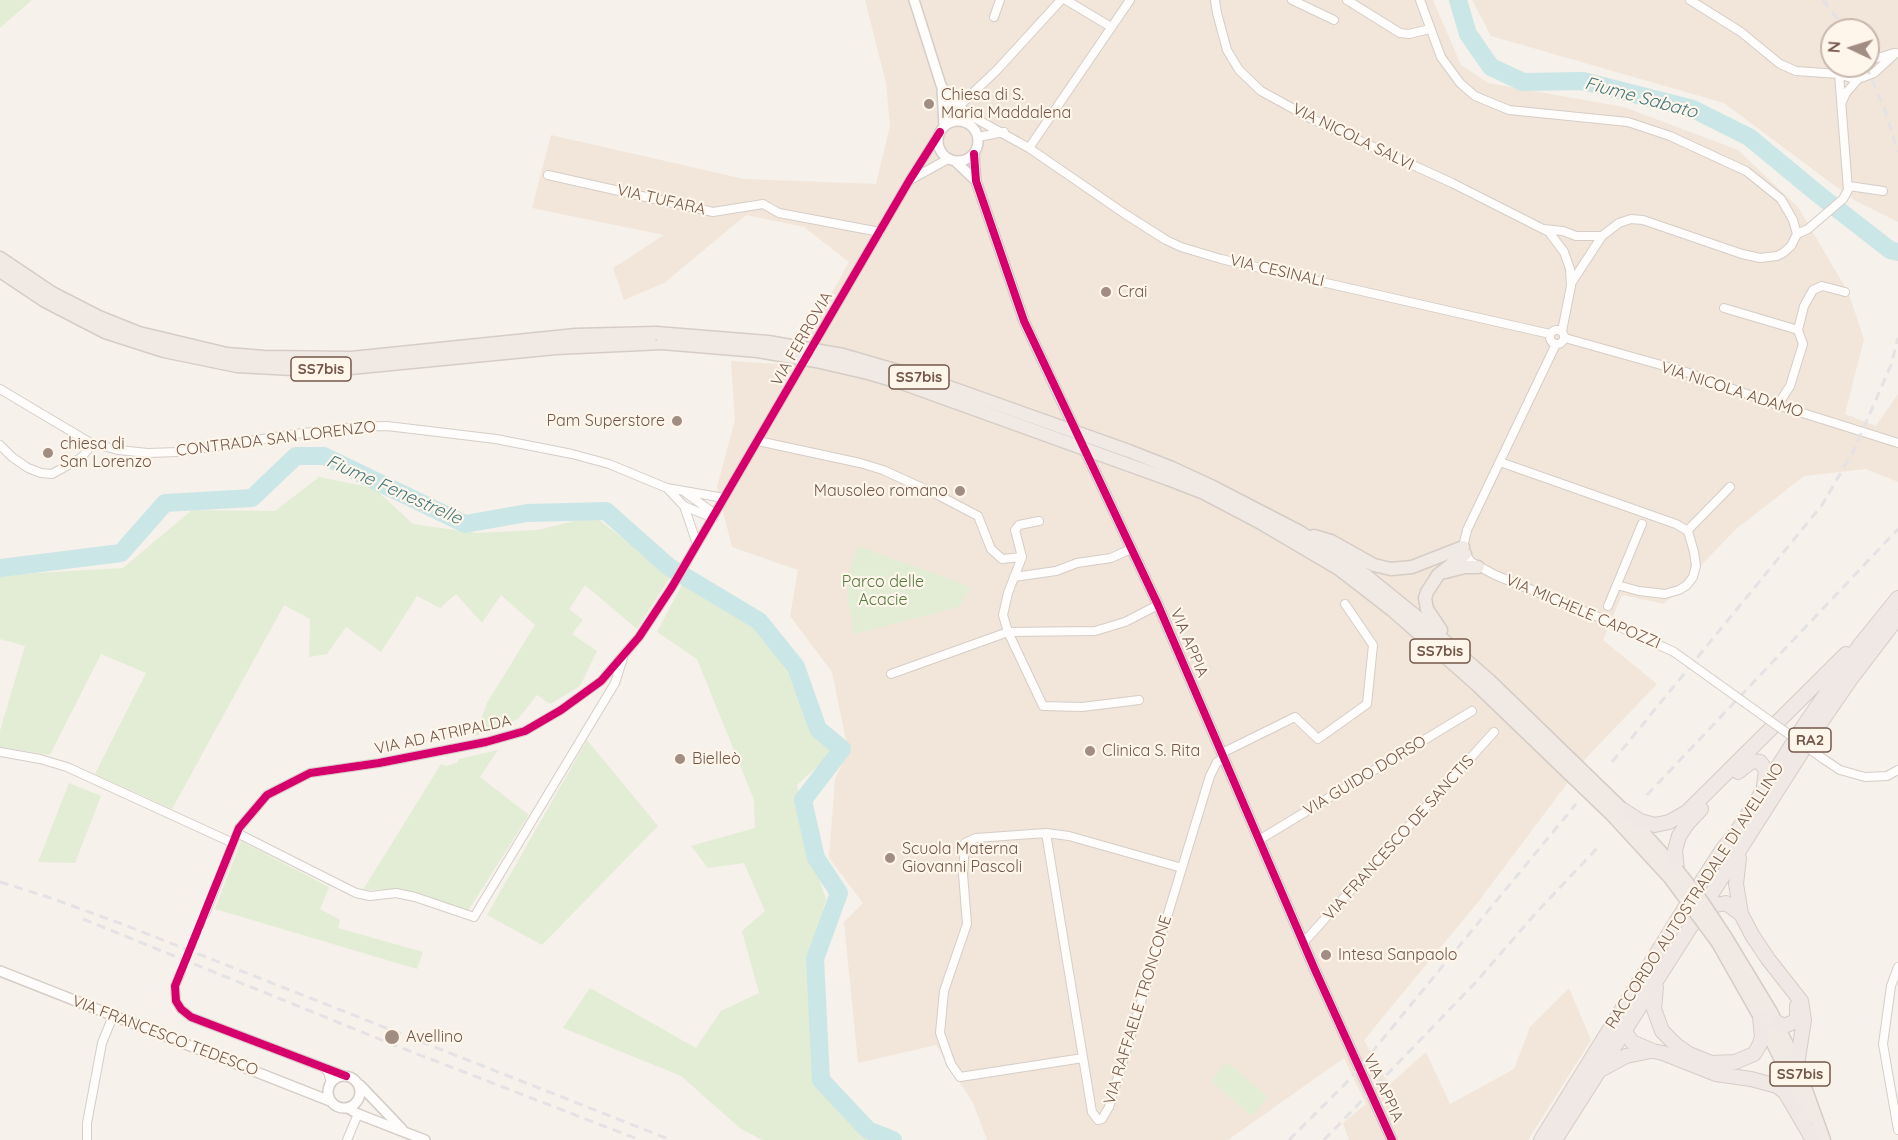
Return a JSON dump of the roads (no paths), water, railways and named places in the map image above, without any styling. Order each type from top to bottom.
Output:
[{"type":"highway","name":"SS7bis","points":[[0,258],[52,293],[99,317],[139,333],[227,354],[351,358],[576,335],[659,338],[758,351],[816,361],[902,383],[1211,486],[1300,532],[1358,569],[1490,681],[1623,810],[1749,973],[1797,1065],[1818,1140]]},
{"type":"highway","name":"SS7bis","points":[[0,271],[45,301],[105,332],[164,351],[237,366],[340,369],[659,338]]},
{"type":"highway","name":"SS7bis","points":[[1170,474],[1331,564],[1392,610],[1477,685],[1673,874]]},
{"type":"highway","points":[[1300,532],[1331,541],[1374,565],[1391,569],[1412,567],[1464,550]]},
{"type":"highway","points":[[1460,655],[1426,609],[1425,598],[1438,575],[1464,550]]},
{"type":"highway","points":[[1438,575],[1453,569],[1478,567]]},
{"type":"highway","name":"RACCORDO AUTOSTRADALE DI AVELLINO","points":[[1541,1140],[1672,928],[1807,721],[1860,645],[1898,598]]},
{"type":"highway","name":"RACCORDO AUTOSTRADALE DI AVELLINO","points":[[1555,1140],[1843,690],[1898,617]]},
{"type":"highway","points":[[1623,810],[1640,821],[1654,825],[1670,822],[1687,812],[1834,665],[1860,645]]},
{"type":"highway","points":[[1673,874],[1675,850],[1679,836],[1687,824],[1714,795],[1752,761],[1760,762],[1766,770],[1763,790]]},
{"type":"highway","points":[[1743,845],[1736,871],[1741,914],[1757,943],[1801,1001],[1804,1020],[1797,1065]]},
{"type":"highway","points":[[1702,911],[1711,906],[1726,903],[1741,914]]},
{"type":"highway","points":[[1672,928],[1666,946],[1621,1020],[1624,1033],[1632,1042],[1716,1074],[1751,1079],[1776,1086],[1785,1092],[1818,1140]]},
{"type":"highway","name":"SS7bis","points":[[1721,939],[1818,1140]]},
{"type":"highway","points":[[1659,978],[1653,1002],[1658,1024],[1676,1046],[1696,1058],[1718,1064],[1749,1058],[1760,1044],[1762,1037],[1760,1017]]},
{"type":"highway","points":[[1776,1022],[1784,1026],[1797,1018],[1794,993]]},
{"type":"highway","points":[[1600,1070],[1626,1056],[1653,1051]]},
{"type":"street","points":[[914,0],[941,85],[959,112],[962,121]]},
{"type":"street","points":[[994,17],[1000,0]]},
{"type":"street","points":[[959,106],[997,70],[1061,0]]},
{"type":"street","points":[[1066,0],[1111,27]]},
{"type":"street","points":[[1029,148],[1130,0]]},
{"type":"street","name":"VIA NICOLA SALVI","points":[[1215,0],[1227,50],[1239,70],[1262,91],[1312,119],[1542,228]]},
{"type":"street","points":[[1292,0],[1334,20]]},
{"type":"street","points":[[1347,0],[1400,33],[1408,34],[1430,29]]},
{"type":"street","points":[[1420,0],[1441,57],[1463,87],[1475,96],[1509,110],[1628,122],[1670,136],[1746,171],[1781,199],[1793,220],[1797,234]]},
{"type":"street","points":[[1690,0],[1741,32],[1780,64],[1788,68],[1820,73]]},
{"type":"street","points":[[1880,57],[1897,52]]},
{"type":"street","points":[[1880,68],[1897,52]]},
{"type":"street","points":[[1571,284],[1602,236],[1619,223],[1630,219],[1643,220],[1760,258],[1783,253],[1791,246],[1797,234],[1814,224],[1843,199],[1849,186],[1839,78]]},
{"type":"street","points":[[1841,104],[1846,93],[1859,78]]},
{"type":"street","points":[[941,85],[942,129],[938,144],[943,155],[952,160],[962,161],[974,154],[978,137],[972,126],[962,121],[953,121],[942,129]]},
{"type":"street","name":"VIA CESINALI","points":[[949,99],[971,116],[1004,132],[1125,214],[1181,247],[1221,259],[1550,334]]},
{"type":"street","points":[[962,121],[971,116]]},
{"type":"street","name":"VIA FERROVIA","points":[[688,560],[909,181],[942,129]]},
{"type":"street","points":[[978,137],[1004,132]]},
{"type":"street","name":"VIA APPIA","points":[[974,154],[976,182],[1024,321],[1158,605],[1303,943],[1392,1140]]},
{"type":"street","points":[[909,181],[952,160]]},
{"type":"street","name":"VIA APPIA","points":[[952,160],[976,182]]},
{"type":"street","name":"VIA TUFARA","points":[[548,175],[713,212],[763,204],[779,213],[880,232]]},
{"type":"street","points":[[1849,186],[1883,191]]},
{"type":"street","points":[[1542,228],[1576,236],[1602,236]]},
{"type":"street","points":[[1464,550],[1467,530],[1556,344],[1560,344],[1563,335],[1571,284],[1570,269],[1559,243],[1542,228]]},
{"type":"street","points":[[1559,243],[1570,234]]},
{"type":"street","points":[[1774,404],[1781,400],[1790,386],[1803,344],[1798,330],[1804,306],[1813,290],[1822,286],[1845,292]]},
{"type":"street","points":[[1724,308],[1798,330]]},
{"type":"street","points":[[1556,344],[1551,340],[1550,334],[1555,330],[1563,335]]},
{"type":"street","name":"VIA NICOLA ADAMO","points":[[1563,335],[1686,372],[1774,404],[1898,443]]},
{"type":"street","name":"CONTRADA SAN LORENZO","points":[[0,389],[66,430],[93,443],[118,450],[148,453],[178,452],[295,434],[387,426],[496,440],[572,454],[621,468],[667,488],[724,498]]},
{"type":"street","points":[[758,441],[860,463],[894,475],[978,516],[991,549],[1002,560],[1022,557]]},
{"type":"street","points":[[0,445],[12,458],[28,468],[52,474],[81,458],[93,443]]},
{"type":"street","points":[[1500,462],[1676,524],[1687,531],[1692,541],[1696,566],[1693,577],[1687,585],[1665,594],[1639,591],[1617,585]]},
{"type":"street","points":[[1687,531],[1730,487]]},
{"type":"street","name":"CONTRADA SAN LORENZO","points":[[667,488],[684,506],[697,544]]},
{"type":"street","name":"CONTRADA SAN LORENZO","points":[[682,490],[714,516]]},
{"type":"street","name":"CONTRADA SAN LORENZO","points":[[684,506],[714,516]]},
{"type":"street","points":[[1039,521],[1019,525],[1015,530],[1022,557],[1003,615],[1008,632],[1043,706],[1082,707],[1139,700]]},
{"type":"street","points":[[1608,606],[1642,524]]},
{"type":"street","points":[[1014,577],[1056,571],[1077,563],[1111,558],[1131,549]]},
{"type":"street","name":"VIA MICHELE CAPOZZI","points":[[1464,550],[1478,567],[1495,576],[1643,636],[1674,652],[1840,770],[1865,777],[1887,776],[1898,770]]},
{"type":"street","name":"VIA AD ATRIPALDA","points":[[205,914],[239,828],[267,795],[310,773],[379,763],[486,742],[525,731],[561,710],[601,681],[639,637],[688,560]]},
{"type":"street","points":[[1223,756],[1295,717],[1318,738],[1366,704],[1372,645],[1345,604]]},
{"type":"street","points":[[891,674],[1008,632],[1095,631],[1125,622],[1158,605]]},
{"type":"street","points":[[237,833],[356,893],[370,896],[396,893],[474,917],[615,683],[625,654]]},
{"type":"street","name":"VIA GUIDO DORSO","points":[[1259,840],[1472,711]]},
{"type":"street","name":"VIA FRANCESCO DE SANCTIS","points":[[1303,943],[1494,732]]},
{"type":"street","points":[[0,752],[40,759],[67,767],[233,843]]},
{"type":"street","name":"VIA RAFFAELE TRONCONE","points":[[1046,832],[1092,1112],[1098,1120],[1102,1119],[1109,1107],[1210,776],[1223,756]]},
{"type":"street","points":[[1083,1058],[960,1077],[951,1064],[940,1033],[944,991],[967,924],[963,874],[965,843],[975,838],[1046,832],[1069,836],[1182,868]]},
{"type":"street","points":[[1898,967],[1891,986],[1883,1044],[1898,1130]]},
{"type":"street","name":"VIA FRANCESCO TEDESCO","points":[[0,971],[330,1101]]},
{"type":"street","points":[[181,972],[175,986],[176,1001],[181,1009],[191,1017],[357,1081],[406,1133]]},
{"type":"street","points":[[87,1140],[87,1123],[102,1043],[113,1016]]},
{"type":"street","points":[[320,1065],[328,1072],[330,1101],[338,1107],[348,1108],[426,1140]]},
{"type":"street","points":[[310,1092],[329,1086],[340,1076],[346,1076]]},
{"type":"street","points":[[348,1108],[357,1102],[359,1097],[357,1081]]},
{"type":"street","points":[[347,1140],[358,1114]]},
{"type":"waterway","name":"Fiume Sabato","points":[[1458,0],[1468,34],[1491,67],[1523,82],[1583,81],[1693,109],[1749,137],[1890,250],[1898,252]]},
{"type":"waterway","name":"Fiume Fenestrelle","points":[[0,568],[121,553],[165,503],[252,498],[296,456],[324,456],[465,524],[527,513],[606,511],[669,567],[759,621],[796,667],[818,729],[842,749],[803,800],[816,858],[839,893],[815,959],[821,1080],[868,1130],[893,1140]]},
{"type":"tunnel","points":[[181,972],[205,914]]},
{"type":"railway","points":[[1823,0],[1837,18]]},
{"type":"railway","points":[[1871,78],[1886,113],[1898,152]]},
{"type":"railway","points":[[1612,762],[1822,505],[1854,450],[1891,365],[1898,338]]},
{"type":"railway","points":[[1647,795],[1898,529]]},
{"type":"railway","points":[[1289,1140],[1349,1080],[1576,804]]},
{"type":"railway","points":[[1324,1140],[1476,982],[1535,914],[1600,845]]},
{"type":"railway","points":[[0,882],[122,924],[671,1140]]},
{"type":"railway","points":[[83,919],[394,1045],[640,1140]]},
{"type":"place","name":"Chiesa di S. Maria Maddalena","points":[[929,104]]},
{"type":"place","name":"Crai","points":[[1106,292]]},
{"type":"place","name":"Pam Superstore","points":[[677,421]]},
{"type":"place","name":"chiesa di San Lorenzo","points":[[48,453]]},
{"type":"place","name":"Mausoleo romano","points":[[960,491]]},
{"type":"place","name":"Clinica S. Rita","points":[[1090,751]]},
{"type":"place","name":"Bielleò","points":[[680,759]]},
{"type":"place","name":"Scuola Materna Giovanni Pascoli","points":[[890,858]]},
{"type":"place","name":"Intesa Sanpaolo","points":[[1326,955]]},
{"type":"place","name":"Avellino","points":[[392,1037]]},
{"type":"park label","name":"Parco delle Acacie","points":[[883,591]]}]
